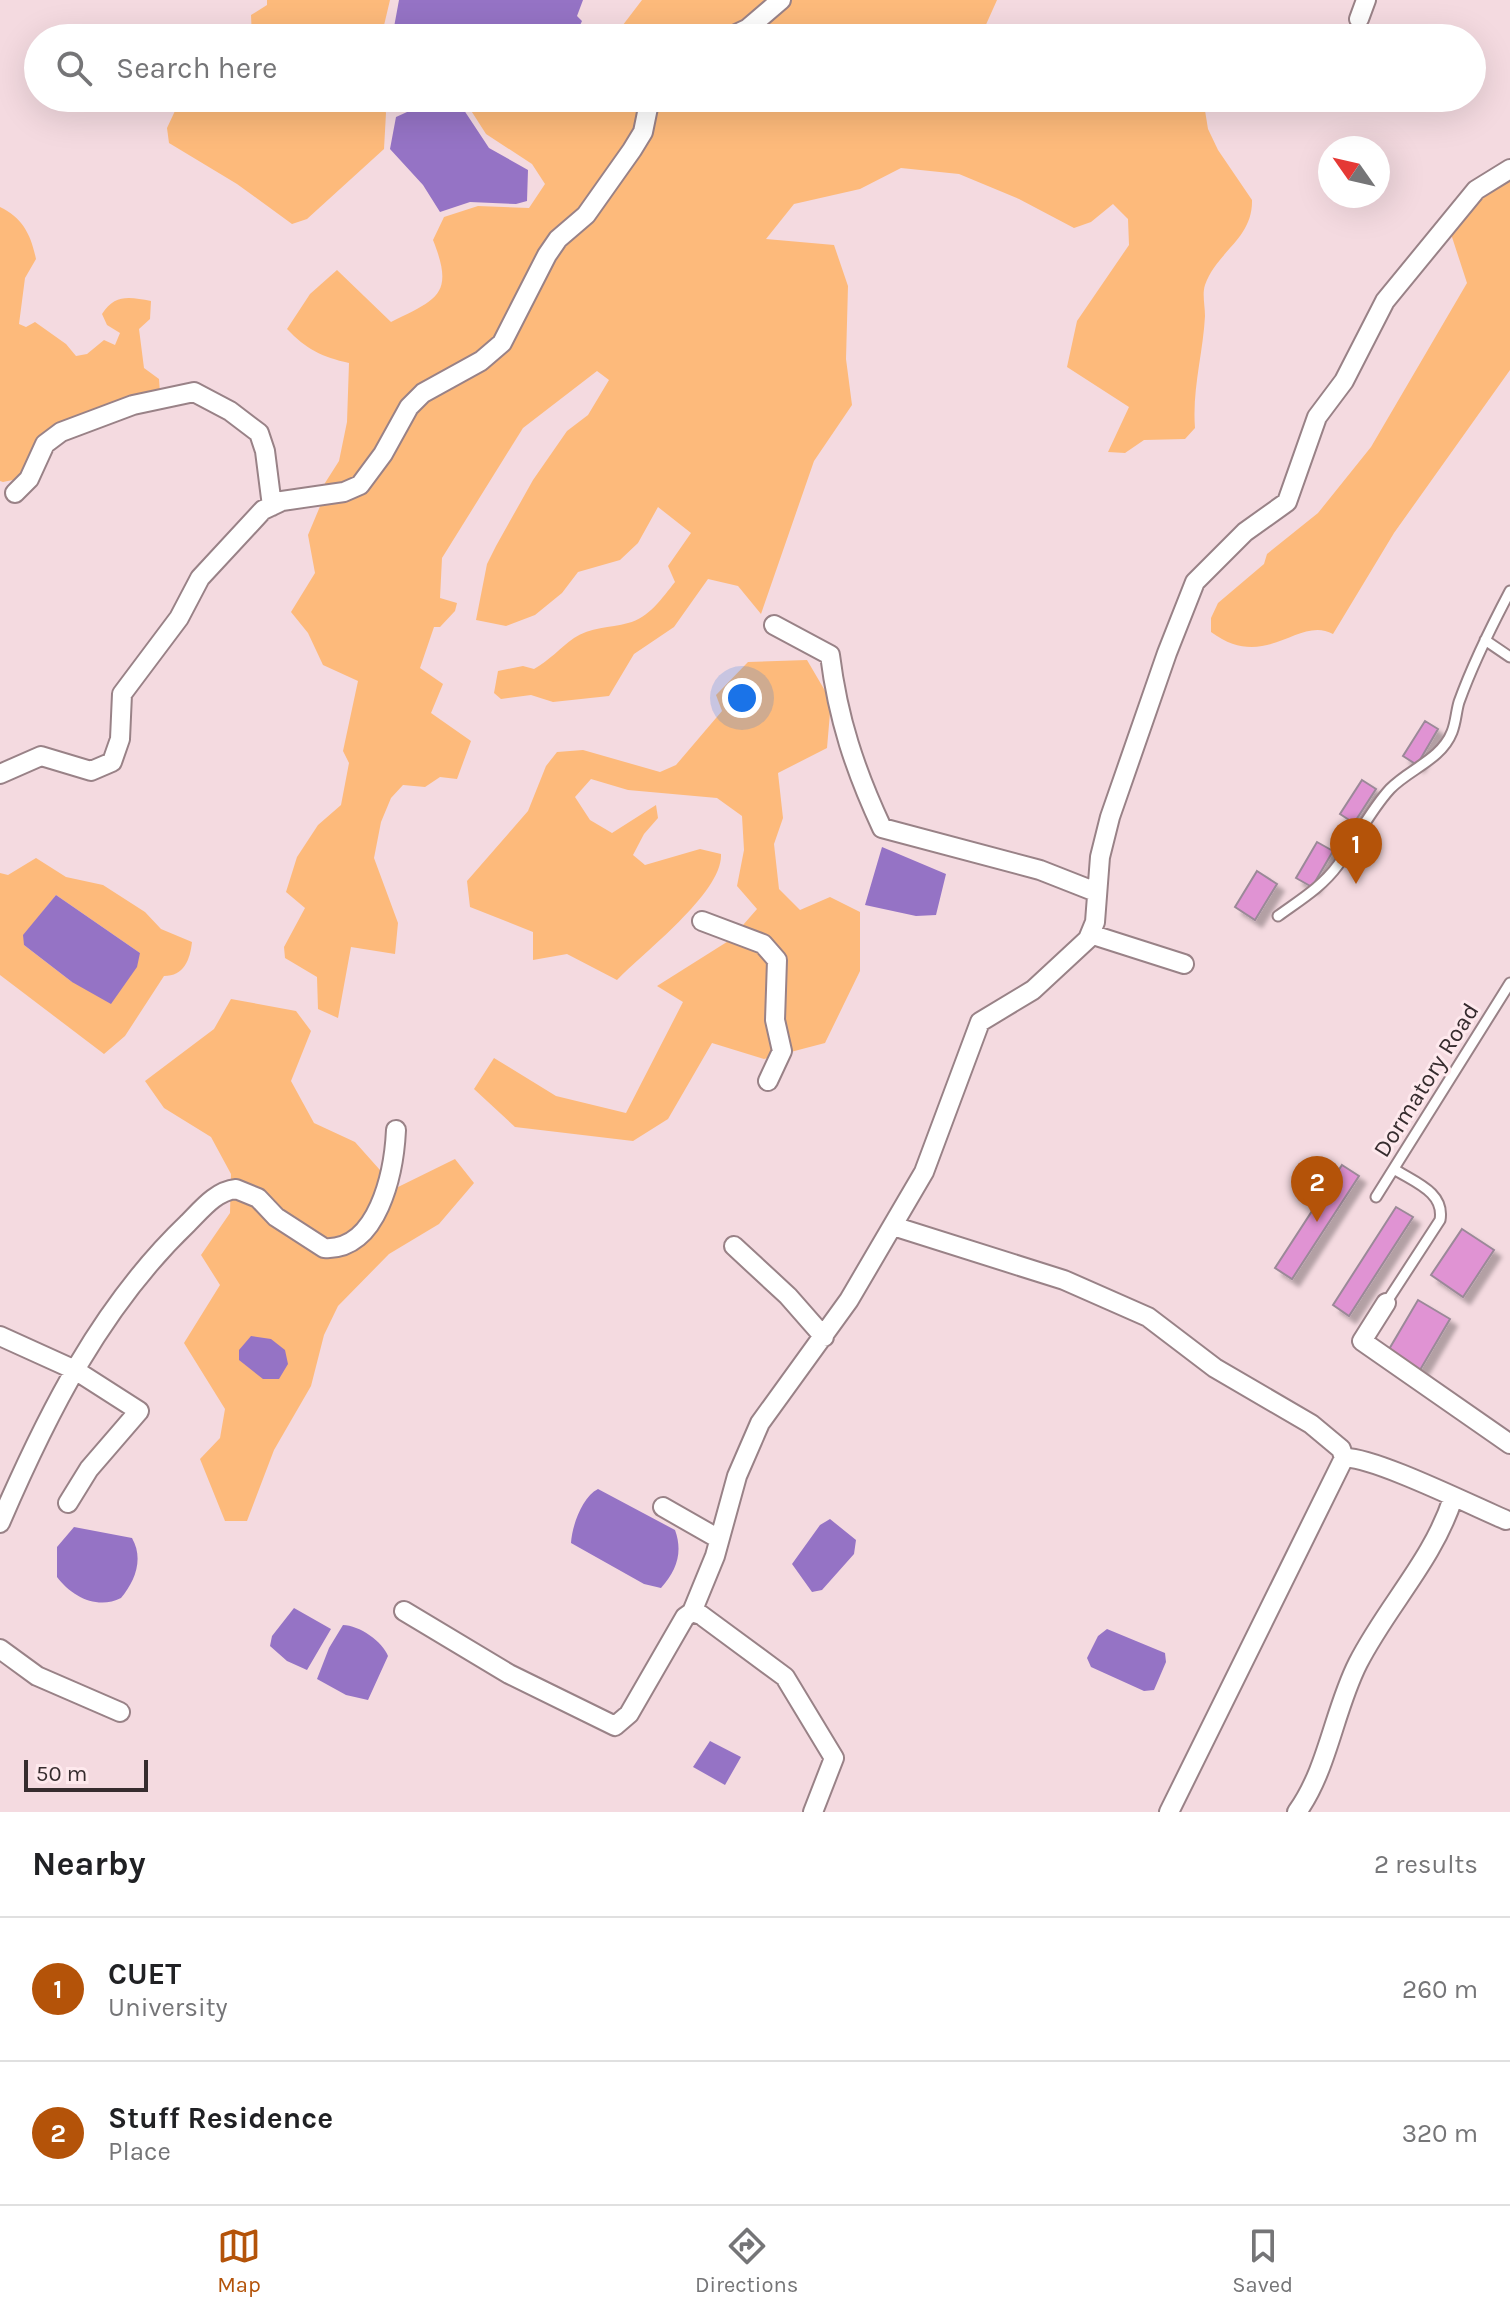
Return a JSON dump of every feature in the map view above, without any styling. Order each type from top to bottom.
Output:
[{"type":"street","points":[[753,24],[781,0]]},
{"type":"street","points":[[1359,19],[1366,0]]},
{"type":"street","points":[[0,774],[41,756],[91,771],[112,762],[120,739],[122,694],[179,618],[193,585],[248,522],[272,506],[344,492],[360,485],[383,454],[409,407],[423,393],[481,361],[502,343],[547,255],[558,239],[586,215],[632,150],[643,132],[647,112]]},
{"type":"street","points":[[404,1611],[509,1674],[615,1726],[629,1714],[692,1612],[719,1539],[737,1476],[760,1423],[824,1337],[924,1172],[980,1022],[1033,990],[1069,961],[1090,934],[1095,922],[1096,892],[1110,817],[1191,589],[1245,532],[1287,502],[1317,417],[1344,381],[1385,301],[1476,190],[1510,169]]},
{"type":"street","points":[[15,493],[29,479],[51,438],[133,405],[194,392],[230,411],[259,433],[265,451],[272,506]]},
{"type":"street","points":[[774,625],[830,655],[837,713],[861,784],[882,828],[1040,870],[1096,892]]},
{"type":"street","points":[[702,921],[763,944],[777,960],[775,1020],[782,1051],[768,1081]]},
{"type":"street","points":[[1090,934],[1184,964]]},
{"type":"street","points":[[0,1523],[4,1500],[40,1431],[103,1325],[148,1266],[221,1193],[236,1189],[246,1191],[258,1198],[276,1217],[324,1248],[353,1243],[362,1236],[377,1210],[391,1164],[396,1130]]},
{"type":"street","points":[[893,1226],[1064,1280],[1148,1317],[1215,1368],[1311,1424],[1341,1449],[1344,1458],[1169,1812]]},
{"type":"street","points":[[734,1246],[788,1296],[824,1337]]},
{"type":"street","points":[[1386,1303],[1362,1341],[1510,1444]]},
{"type":"street","points":[[0,1336],[75,1370],[139,1411],[89,1469],[68,1503]]},
{"type":"street","points":[[1344,1458],[1353,1457],[1376,1464],[1506,1520]]},
{"type":"street","points":[[1297,1812],[1358,1663],[1442,1532],[1453,1498]]},
{"type":"street","points":[[663,1507],[719,1539]]},
{"type":"street","points":[[692,1612],[701,1615],[785,1677],[798,1692],[834,1758],[813,1812]]},
{"type":"street","points":[[0,1649],[37,1676],[120,1712]]},
{"type":"lane","points":[[1278,916],[1318,888],[1338,866],[1375,806],[1394,785],[1421,768],[1443,746],[1452,733],[1459,704],[1485,640],[1510,591]]},
{"type":"lane","points":[[1485,640],[1510,657]]},
{"type":"lane","name":"Dormatory Road","points":[[1376,1197],[1510,983]]},
{"type":"lane","points":[[1386,1303],[1440,1220],[1442,1208],[1438,1197],[1394,1169]]},
{"type":"shaded area","points":[[267,0],[390,0],[384,24],[251,24],[251,15],[267,5]]},
{"type":"shaded area","points":[[399,0],[583,0],[577,16],[582,21],[581,24],[395,24]]},
{"type":"shaded area","points":[[642,0],[997,0],[986,24],[624,24]]},
{"type":"shaded area","points":[[174,112],[386,113],[384,149],[307,219],[292,224],[237,184],[169,143],[167,128]]},
{"type":"shaded area","points":[[407,112],[465,112],[489,148],[528,170],[527,201],[516,204],[470,202],[440,212],[423,185],[390,149],[396,117]]},
{"type":"shaded area","points":[[472,112],[1205,112],[1208,129],[1218,150],[1252,200],[1251,213],[1241,235],[1205,285],[1195,428],[1185,439],[1144,440],[1125,453],[1108,452],[1129,407],[1067,367],[1077,321],[1129,245],[1128,219],[1113,204],[1091,222],[1074,228],[1019,199],[959,174],[901,168],[860,189],[794,204],[766,239],[834,245],[848,286],[846,359],[852,405],[814,461],[761,614],[738,586],[708,579],[674,627],[634,654],[609,696],[553,702],[531,695],[501,699],[494,693],[498,671],[523,666],[534,669],[580,634],[628,623],[649,612],[675,582],[668,566],[691,533],[658,507],[638,543],[620,560],[578,572],[562,593],[535,615],[506,626],[476,620],[487,564],[496,546],[533,480],[567,431],[588,415],[609,380],[597,371],[523,428],[442,558],[440,598],[457,603],[455,611],[440,627],[434,627],[420,668],[443,684],[431,713],[471,741],[457,779],[440,777],[425,787],[403,785],[391,798],[381,822],[374,858],[398,923],[395,954],[351,947],[338,1018],[318,1009],[317,977],[285,958],[284,947],[305,908],[286,892],[297,857],[318,825],[341,805],[349,763],[343,751],[358,681],[323,665],[308,633],[291,612],[315,573],[308,535],[321,504],[325,483],[339,461],[347,422],[349,363],[315,351],[287,329],[310,294],[337,270],[391,322],[407,314],[430,300],[442,284],[433,240],[444,217],[478,206],[529,208],[545,184],[532,164],[486,134]]},
{"type":"shaded area","points":[[1510,177],[1510,370],[1394,533],[1333,634],[1320,630],[1307,631],[1265,646],[1248,647],[1231,643],[1211,632],[1211,618],[1218,603],[1264,564],[1267,554],[1318,513],[1371,447],[1467,283],[1451,234],[1478,197]]},
{"type":"shaded area","points":[[0,207],[15,216],[25,228],[36,259],[25,278],[19,324],[26,327],[35,322],[66,344],[76,356],[87,354],[104,340],[115,345],[120,333],[107,325],[102,314],[112,303],[129,298],[151,301],[150,319],[139,329],[144,368],[159,379],[160,393],[59,433],[32,476],[3,482],[0,481]]},
{"type":"shaded area","points":[[807,660],[831,701],[827,748],[778,773],[783,818],[774,844],[779,889],[800,910],[830,897],[860,912],[860,971],[825,1043],[764,1059],[712,1043],[668,1119],[633,1141],[515,1127],[474,1089],[494,1058],[556,1096],[626,1113],[683,1002],[657,986],[730,940],[757,909],[737,886],[744,850],[742,816],[717,798],[628,790],[591,779],[575,797],[590,820],[612,833],[656,805],[658,818],[644,834],[633,855],[645,865],[700,849],[721,854],[718,869],[696,903],[617,980],[567,954],[533,960],[533,932],[470,907],[467,881],[528,811],[546,766],[557,752],[583,750],[660,772],[676,765],[722,711],[716,695],[748,662]]},
{"type":"shaded area","points":[[882,847],[946,874],[936,915],[916,916],[865,905]]},
{"type":"shaded area","points":[[36,858],[66,877],[103,885],[145,912],[161,929],[192,942],[185,966],[177,973],[164,976],[125,1036],[104,1054],[0,975],[0,873],[8,875]],"holes":[[[56,895],[140,953],[72,982],[24,945],[24,935]]]},
{"type":"shaded area","points":[[56,895],[140,953],[137,967],[111,1004],[72,982],[24,945],[23,935]]},
{"type":"shaded area","points":[[231,999],[296,1011],[311,1031],[291,1081],[314,1123],[355,1142],[396,1188],[455,1159],[474,1183],[439,1224],[389,1254],[338,1306],[324,1335],[311,1386],[274,1450],[247,1521],[225,1521],[200,1459],[220,1438],[225,1409],[184,1343],[220,1285],[201,1255],[230,1213],[231,1174],[211,1137],[164,1108],[145,1081],[214,1029]]},
{"type":"shaded area","points":[[251,1336],[271,1339],[285,1350],[288,1364],[279,1379],[263,1379],[239,1360],[239,1350]]},
{"type":"shaded area","points":[[598,1489],[675,1530],[677,1560],[661,1588],[644,1584],[571,1543],[579,1513],[587,1498]]},
{"type":"shaded area","points":[[830,1519],[856,1540],[854,1554],[822,1590],[812,1592],[792,1564],[820,1525]]},
{"type":"shaded area","points":[[74,1527],[132,1538],[137,1554],[136,1570],[121,1598],[103,1603],[86,1600],[57,1577],[57,1547]]},
{"type":"shaded area","points":[[294,1608],[331,1629],[307,1670],[287,1661],[270,1646],[272,1636]]},
{"type":"shaded area","points":[[343,1625],[370,1635],[388,1656],[368,1700],[346,1695],[317,1679],[329,1648]]},
{"type":"shaded area","points":[[1107,1629],[1165,1653],[1166,1662],[1154,1690],[1144,1691],[1091,1667],[1087,1658],[1098,1636]]},
{"type":"shaded area","points":[[710,1741],[741,1757],[725,1785],[693,1767]]},
{"type":"building","points":[[1425,721],[1438,729],[1417,765],[1403,756]]},
{"type":"building","points":[[1362,780],[1376,789],[1354,823],[1340,814]]},
{"type":"building","points":[[1317,842],[1333,851],[1312,887],[1296,878]]},
{"type":"building","points":[[1257,871],[1277,884],[1255,920],[1235,907]]},
{"type":"building","points":[[1342,1165],[1359,1176],[1292,1279],[1275,1268]]},
{"type":"building","points":[[1396,1207],[1413,1217],[1349,1316],[1333,1305]]},
{"type":"building","points":[[1462,1229],[1494,1250],[1463,1297],[1431,1275]]},
{"type":"building","points":[[1418,1300],[1450,1319],[1420,1370],[1388,1351]]},
{"type":"place","name":"CUET","points":[[1356,884]]},
{"type":"place","name":"Stuff Residence","points":[[1317,1222]]}]
